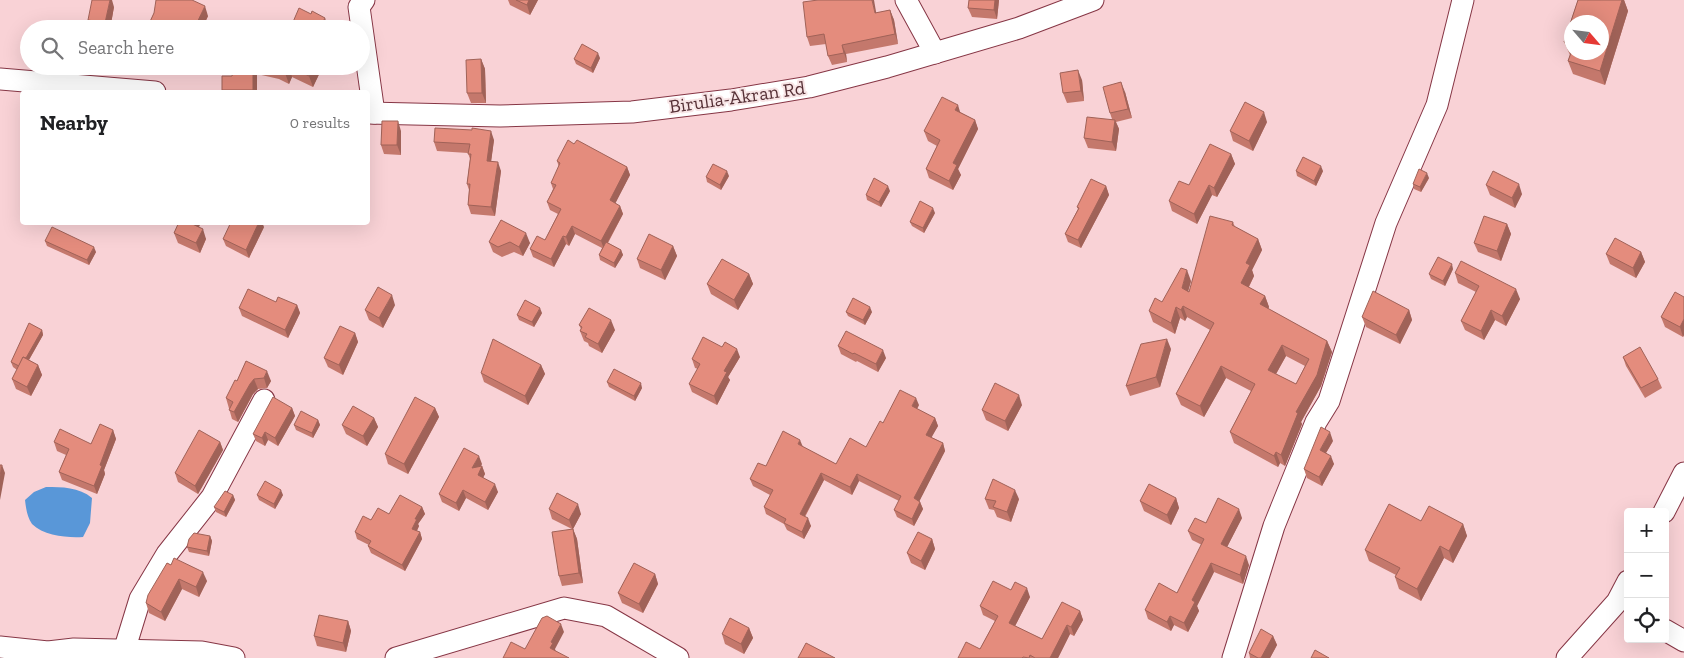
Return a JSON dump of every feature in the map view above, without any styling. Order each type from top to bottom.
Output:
[{"type":"street","points":[[360,20],[359,7],[364,0]]},
{"type":"street","points":[[906,0],[935,53]]},
{"type":"street","name":"Birulia-Akran Rd","points":[[371,113],[500,116],[632,112],[731,100],[809,87],[887,67],[1019,28],[1093,0]]},
{"type":"street","points":[[1233,658],[1274,526],[1316,422],[1329,400],[1386,223],[1437,105],[1463,0]]},
{"type":"street","points":[[367,75],[368,90]]},
{"type":"street","points":[[0,80],[129,90]]},
{"type":"street","points":[[124,650],[140,598],[167,554],[212,497],[264,400]]},
{"type":"street","points":[[1666,508],[1684,473]]},
{"type":"street","points":[[1567,658],[1622,605]]},
{"type":"street","points":[[396,658],[564,608],[606,616],[678,658]]},
{"type":"street","points":[[1669,632],[1684,641]]},
{"type":"street","points":[[0,647],[48,652],[74,649],[202,652],[234,658]]},
{"type":"water","points":[[46,487],[76,490],[92,498],[90,523],[83,537],[49,534],[32,524],[25,500],[34,492]]},
{"type":"building","points":[[92,0],[110,0],[106,20],[88,20]]},
{"type":"building","points":[[156,0],[192,0],[205,6],[198,20],[151,20]]},
{"type":"building","points":[[516,0],[529,0],[527,5]]},
{"type":"building","points":[[818,0],[872,0],[875,13],[890,10],[895,34],[842,45],[844,53],[828,56],[824,34],[807,37],[803,2]]},
{"type":"building","points":[[969,0],[995,0],[994,10],[968,8]]},
{"type":"building","points":[[1578,0],[1622,0],[1609,42],[1609,15],[1573,15]]},
{"type":"building","points":[[299,8],[311,14],[312,11],[325,18],[324,20],[294,20]]},
{"type":"building","points":[[582,44],[598,53],[591,68],[574,59]]},
{"type":"building","points":[[481,59],[482,93],[467,93],[466,60]]},
{"type":"building","points":[[1568,60],[1603,60],[1600,71]]},
{"type":"building","points":[[1078,70],[1081,91],[1063,93],[1060,73]]},
{"type":"building","points":[[253,75],[253,90],[222,90],[222,76]]},
{"type":"building","points":[[1121,82],[1128,109],[1110,113],[1103,87]]},
{"type":"building","points":[[942,97],[958,105],[955,110],[975,120],[953,163],[957,165],[949,181],[926,169],[940,140],[924,131]]},
{"type":"building","points":[[1245,102],[1264,112],[1249,141],[1230,131]]},
{"type":"building","points":[[1087,117],[1115,120],[1112,142],[1084,138]]},
{"type":"building","points":[[382,121],[398,121],[397,145],[381,145]]},
{"type":"building","points":[[435,128],[472,130],[472,128],[491,131],[487,161],[498,162],[491,207],[468,205],[470,184],[467,184],[471,154],[468,154],[470,144],[434,142]]},
{"type":"building","points":[[568,140],[574,144],[577,140],[627,167],[610,200],[620,206],[601,241],[572,226],[566,237],[563,236],[551,259],[530,249],[537,236],[545,240],[561,209],[547,202],[556,185],[551,183],[560,163],[557,161]]},
{"type":"building","points":[[1210,144],[1231,154],[1214,188],[1209,185],[1194,214],[1169,201],[1179,181],[1189,185]]},
{"type":"building","points":[[1303,157],[1321,166],[1314,181],[1296,171]]},
{"type":"building","points":[[713,164],[727,171],[720,185],[706,177]]},
{"type":"building","points":[[1419,169],[1427,173],[1420,187],[1413,184]]},
{"type":"building","points":[[1493,171],[1519,184],[1512,198],[1486,185]]},
{"type":"building","points":[[874,178],[888,186],[879,202],[866,195]]},
{"type":"building","points":[[1091,179],[1106,186],[1078,240],[1065,234],[1079,208],[1077,207]]},
{"type":"building","points":[[920,201],[933,208],[923,228],[910,222]]},
{"type":"building","points":[[1210,216],[1233,222],[1232,225],[1258,239],[1246,263],[1250,265],[1241,283],[1265,296],[1260,304],[1327,341],[1317,375],[1296,412],[1298,413],[1281,455],[1276,452],[1274,456],[1230,432],[1255,384],[1221,366],[1200,406],[1176,394],[1214,323],[1183,306],[1181,310],[1176,307],[1171,323],[1149,311],[1155,298],[1162,302],[1181,268],[1187,270],[1182,288],[1189,292]],"holes":[[[1282,345],[1309,359],[1296,384],[1268,370]]]},
{"type":"building","points":[[1484,216],[1507,224],[1497,251],[1474,243]]},
{"type":"building","points":[[501,220],[526,233],[519,247],[510,242],[498,247],[489,242]]},
{"type":"building","points":[[178,225],[194,225],[203,229],[196,243],[174,233]]},
{"type":"building","points":[[230,225],[258,225],[246,250],[223,239]]},
{"type":"building","points":[[52,227],[94,247],[87,260],[45,241]]},
{"type":"building","points":[[649,234],[673,246],[661,270],[637,259]]},
{"type":"building","points":[[1615,238],[1641,252],[1633,268],[1606,254]]},
{"type":"building","points":[[606,242],[621,250],[614,263],[599,255]]},
{"type":"building","points":[[1438,257],[1452,264],[1443,281],[1429,274]]},
{"type":"building","points":[[722,259],[749,274],[734,300],[707,284]]},
{"type":"building","points":[[1461,261],[1516,289],[1502,316],[1491,310],[1481,331],[1461,321],[1479,286],[1455,273]]},
{"type":"building","points":[[378,287],[392,295],[379,318],[365,310]]},
{"type":"building","points":[[248,289],[276,302],[278,297],[297,305],[285,330],[239,308]]},
{"type":"building","points":[[1373,291],[1409,310],[1396,335],[1362,317]]},
{"type":"building","points":[[1675,292],[1684,297],[1684,319],[1680,327],[1661,317]]},
{"type":"building","points":[[853,298],[870,307],[863,320],[846,312]]},
{"type":"building","points":[[525,300],[540,308],[532,322],[517,315]]},
{"type":"building","points":[[589,308],[611,320],[598,344],[585,337],[587,334],[580,331],[582,327],[579,325]]},
{"type":"building","points":[[29,323],[42,330],[26,358],[23,357],[19,366],[11,362]]},
{"type":"building","points":[[340,326],[355,333],[339,365],[324,358]]},
{"type":"building","points":[[846,331],[883,350],[876,364],[838,346]]},
{"type":"building","points":[[703,337],[722,347],[725,342],[737,349],[724,371],[727,372],[714,396],[689,384],[700,364],[692,359]]},
{"type":"building","points":[[493,339],[541,365],[525,396],[481,373]]},
{"type":"building","points":[[1167,339],[1156,377],[1126,386],[1141,344]]},
{"type":"building","points":[[1640,347],[1658,379],[1641,388],[1623,357]]},
{"type":"building","points":[[23,357],[38,365],[27,387],[12,379]]},
{"type":"building","points":[[246,361],[267,371],[264,378],[254,379],[234,412],[229,410],[233,402],[226,398],[235,380],[237,381]]},
{"type":"building","points":[[614,369],[641,383],[634,396],[607,382]]},
{"type":"building","points":[[995,383],[1019,395],[1005,421],[982,410]]},
{"type":"building","points":[[900,390],[916,398],[912,406],[935,418],[926,435],[943,443],[914,498],[920,502],[912,519],[894,510],[901,496],[857,474],[850,487],[821,473],[800,514],[808,518],[802,532],[784,523],[786,519],[764,507],[773,490],[750,479],[758,463],[766,466],[783,431],[800,440],[798,444],[836,464],[850,438],[866,447],[880,421],[883,423]]},
{"type":"building","points":[[273,397],[292,408],[275,438],[265,432],[262,438],[253,434]]},
{"type":"building","points":[[415,397],[435,408],[404,464],[385,454]]},
{"type":"building","points":[[353,406],[374,418],[363,436],[342,425]]},
{"type":"building","points":[[301,411],[318,420],[312,433],[294,425]]},
{"type":"building","points":[[100,424],[113,430],[94,486],[59,472],[69,449],[54,442],[60,429],[91,444]]},
{"type":"building","points":[[1321,427],[1330,432],[1320,450],[1331,456],[1319,477],[1304,469]]},
{"type":"building","points":[[199,430],[220,442],[195,486],[175,473]]},
{"type":"building","points":[[464,448],[479,456],[472,468],[482,466],[478,475],[495,484],[485,502],[463,490],[456,503],[439,494]]},
{"type":"building","points":[[993,479],[1015,490],[1007,512],[993,507],[996,501],[985,499]]},
{"type":"building","points":[[265,481],[281,490],[274,504],[257,495]]},
{"type":"building","points":[[1149,484],[1176,498],[1167,515],[1140,501]]},
{"type":"building","points":[[225,491],[233,495],[224,512],[214,507]]},
{"type":"building","points":[[557,493],[578,504],[569,520],[549,509]]},
{"type":"building","points":[[400,495],[422,507],[412,529],[420,532],[402,565],[368,546],[371,541],[355,532],[363,516],[371,520],[378,508],[389,514]]},
{"type":"building","points":[[1218,498],[1239,509],[1221,544],[1246,556],[1240,575],[1211,563],[1192,600],[1195,602],[1184,623],[1170,616],[1167,622],[1145,610],[1159,583],[1177,593],[1204,539],[1188,531],[1195,518],[1206,523]]},
{"type":"building","points":[[1389,504],[1421,521],[1429,506],[1463,524],[1449,551],[1440,546],[1417,589],[1395,577],[1400,568],[1365,550]]},
{"type":"building","points":[[573,529],[579,573],[559,576],[552,532]]},
{"type":"building","points":[[918,532],[932,539],[921,561],[907,553]]},
{"type":"building","points":[[194,533],[210,536],[207,551],[187,547],[189,539]]},
{"type":"building","points":[[174,558],[203,572],[196,587],[179,579],[161,612],[146,603],[148,595],[167,563],[171,565]]},
{"type":"building","points":[[634,563],[655,574],[639,604],[618,593]]},
{"type":"building","points":[[993,581],[1011,590],[1015,582],[1027,588],[1009,623],[1042,639],[1062,602],[1080,611],[1071,627],[1067,625],[1050,658],[1035,658],[1030,655],[1029,658],[958,658],[966,642],[980,649],[998,616],[980,606]]},
{"type":"building","points":[[319,615],[348,621],[343,643],[314,636]]},
{"type":"building","points":[[547,616],[561,624],[551,642],[553,643],[550,648],[569,658],[503,658],[511,642],[525,649],[542,618]]},
{"type":"building","points":[[730,618],[749,628],[741,644],[722,634]]},
{"type":"building","points":[[1261,629],[1273,636],[1261,658],[1258,658],[1249,653]]},
{"type":"building","points":[[806,643],[835,658],[798,658]]},
{"type":"building","points":[[1315,650],[1329,658],[1311,658]]}]
